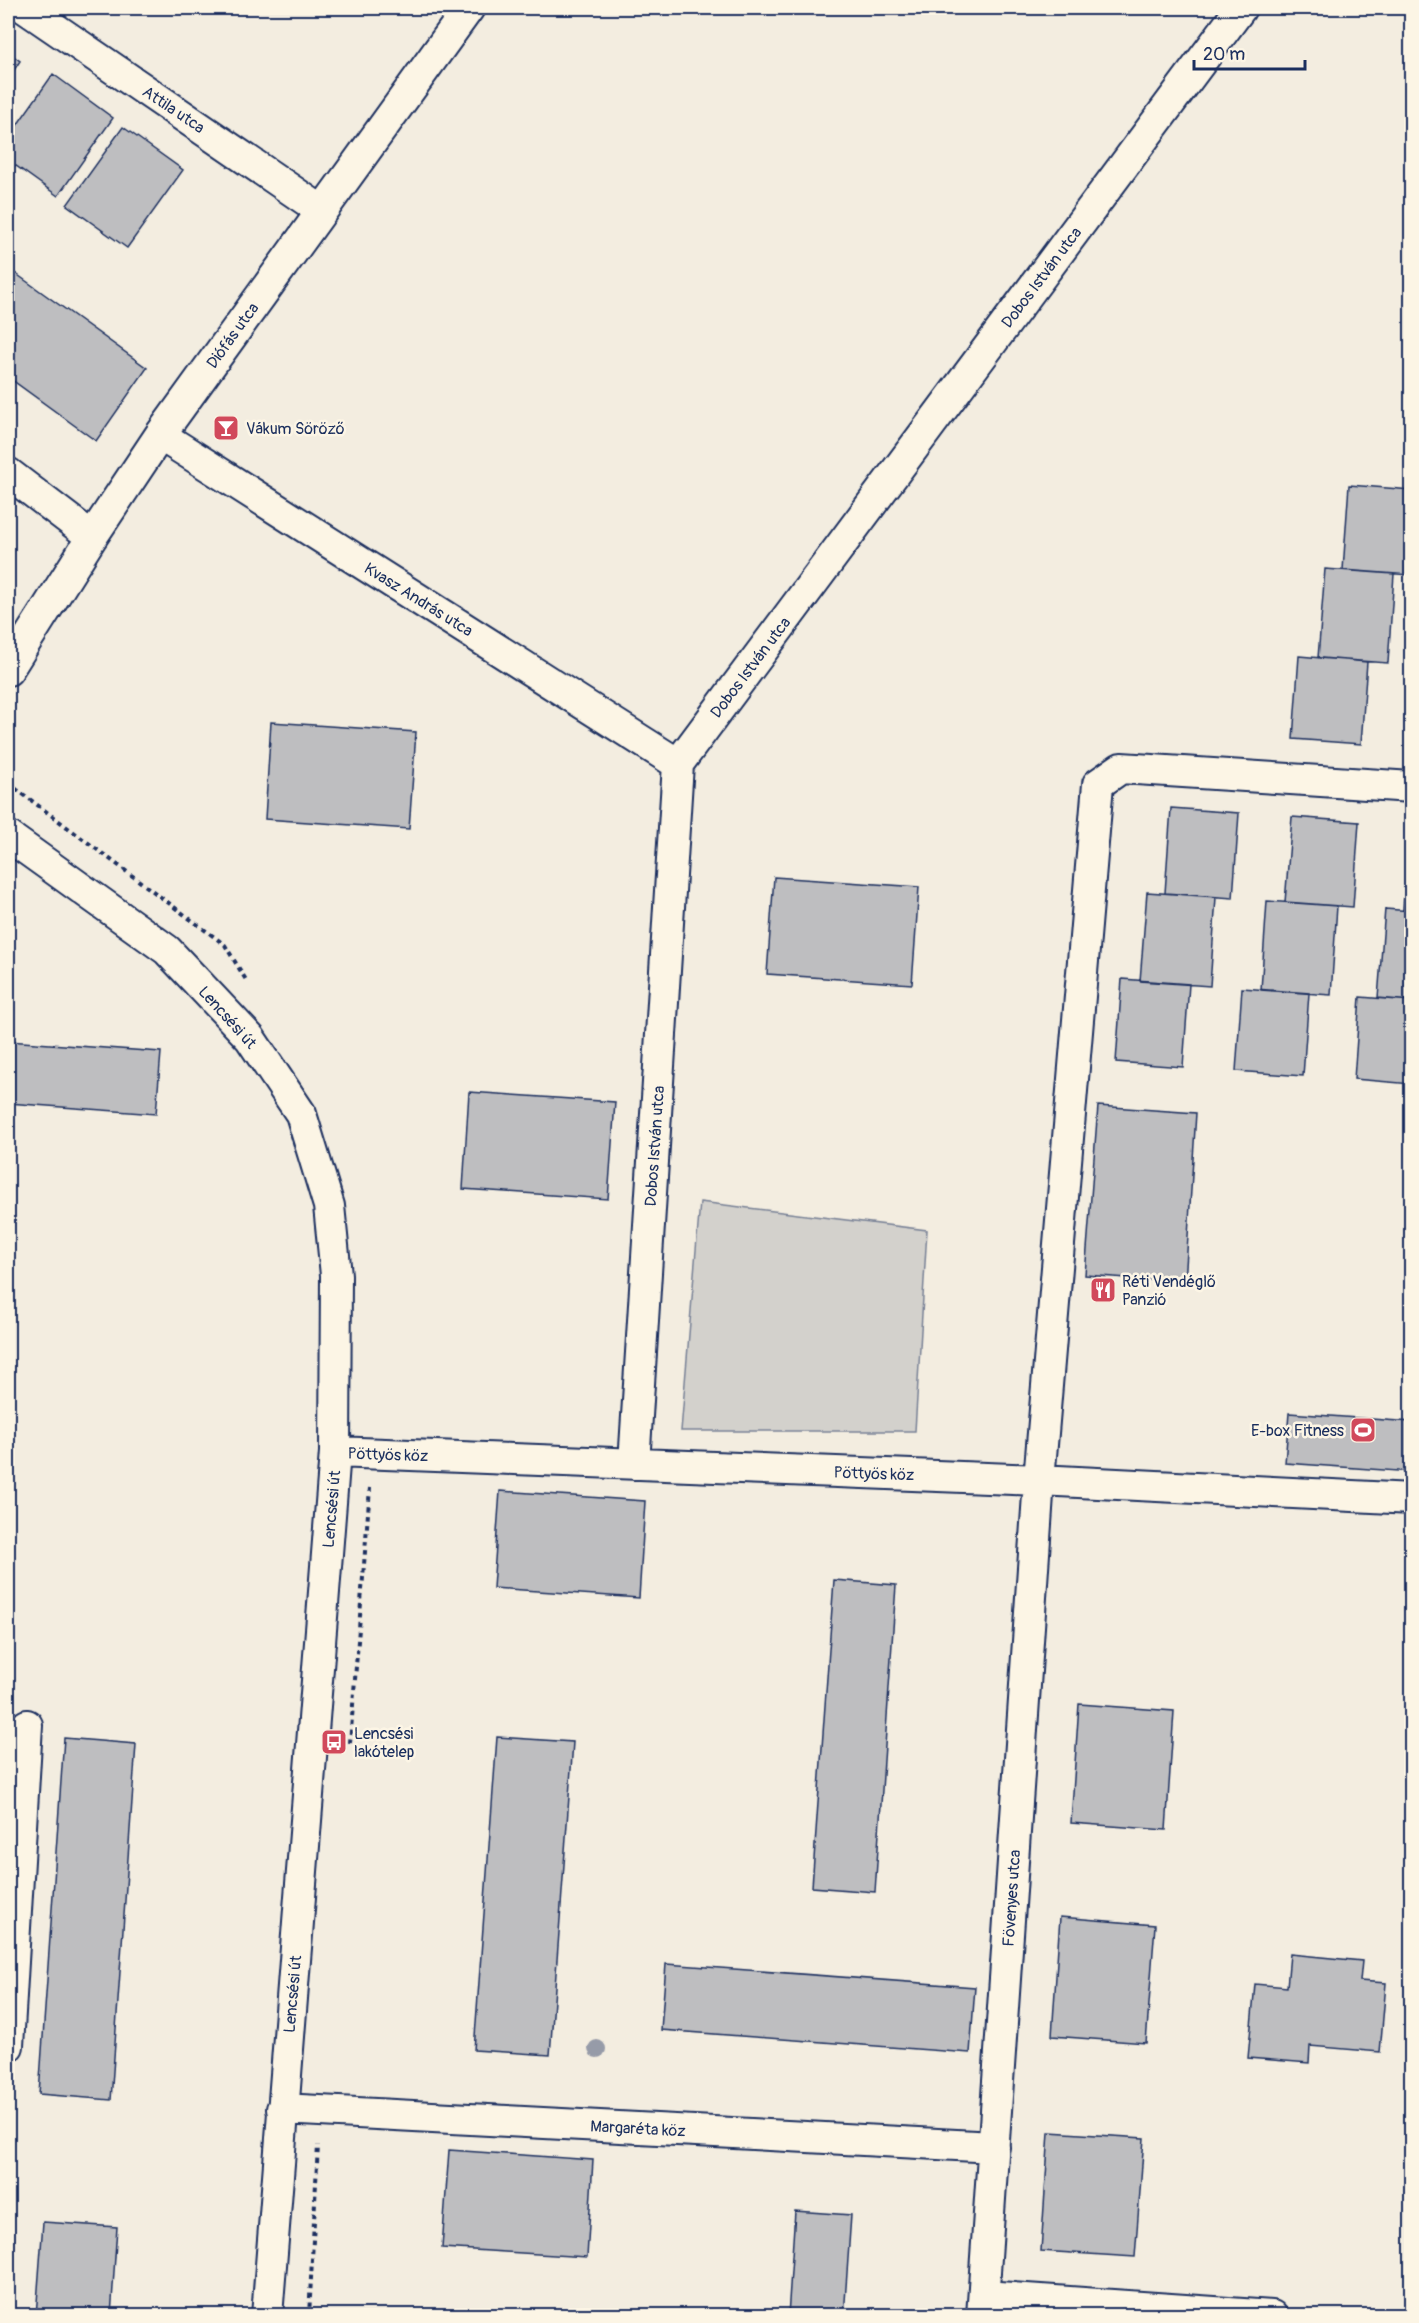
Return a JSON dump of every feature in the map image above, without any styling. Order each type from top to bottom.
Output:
[{"type":"street","name":"Attila utca","points":[[26,8],[322,211]]},
{"type":"street","name":"Diófás utca","points":[[8,670],[160,435],[469,8]]},
{"type":"street","name":"Dobos István utca","points":[[634,1464],[678,764],[1241,8]]},
{"type":"street","name":"Kvasz András utca","points":[[160,435],[678,764]]},
{"type":"street","points":[[8,473],[92,537]]},
{"type":"street","name":"Fövenyes utca","points":[[983,2306],[1039,1480],[1098,784],[1121,768],[1412,787]]},
{"type":"street","name":"Lencsési út","points":[[8,836],[167,950],[250,1038],[302,1114],[329,1206],[336,1275],[335,1452],[267,2316]]},
{"type":"street","name":"Pöttyös köz","points":[[335,1452],[1039,1480],[1412,1499]]},
{"type":"street","points":[[8,2046],[10,1979],[27,1725]]},
{"type":"street","name":"Margaréta köz","points":[[282,2109],[994,2146]]},
{"type":"street","points":[[983,2306],[1272,2316]]},
{"type":"shaded area","points":[[700,1202],[927,1230],[915,1431],[681,1431]]},
{"type":"building","points":[[8,52],[20,61],[8,79]]},
{"type":"building","points":[[53,74],[113,118],[58,196],[8,160],[8,138]]},
{"type":"building","points":[[123,127],[183,170],[127,248],[67,205]]},
{"type":"building","points":[[8,268],[147,368],[96,441],[8,377]]},
{"type":"building","points":[[1349,485],[1412,490],[1410,575],[1343,570]]},
{"type":"building","points":[[1325,569],[1394,574],[1388,663],[1318,658]]},
{"type":"building","points":[[1299,656],[1367,662],[1361,744],[1293,739]]},
{"type":"building","points":[[271,722],[416,732],[409,829],[265,819]]},
{"type":"building","points":[[1171,808],[1239,813],[1233,898],[1165,893]]},
{"type":"building","points":[[1292,817],[1359,822],[1353,907],[1285,902]]},
{"type":"building","points":[[1409,826],[1412,826],[1412,911],[1403,910]]},
{"type":"building","points":[[774,877],[919,887],[912,984],[767,974]]},
{"type":"building","points":[[1147,892],[1216,897],[1210,986],[1140,981]]},
{"type":"building","points":[[1267,901],[1337,906],[1331,995],[1261,990]]},
{"type":"building","points":[[1385,909],[1412,911],[1412,1001],[1378,998]]},
{"type":"building","points":[[1122,979],[1189,984],[1183,1067],[1116,1062]]},
{"type":"building","points":[[1242,988],[1309,993],[1303,1076],[1236,1071]]},
{"type":"building","points":[[1360,997],[1412,1001],[1412,1084],[1354,1079]]},
{"type":"building","points":[[8,1041],[161,1052],[156,1114],[8,1103]]},
{"type":"building","points":[[469,1092],[615,1102],[608,1199],[463,1189]]},
{"type":"building","points":[[1098,1106],[1196,1113],[1185,1282],[1085,1275]]},
{"type":"building","points":[[1289,1413],[1412,1422],[1412,1472],[1285,1463]]},
{"type":"building","points":[[500,1491],[645,1501],[639,1598],[493,1588]]},
{"type":"building","points":[[834,1580],[896,1585],[875,1892],[812,1887]]},
{"type":"building","points":[[1079,1704],[1174,1711],[1166,1830],[1071,1823]]},
{"type":"building","points":[[497,1737],[573,1742],[550,2055],[474,2050]]},
{"type":"building","points":[[64,1738],[136,1744],[111,2100],[39,2094]]},
{"type":"building","points":[[1060,1917],[1155,1925],[1146,2043],[1052,2036]]},
{"type":"building","points":[[1290,1954],[1362,1961],[1360,1981],[1386,1983],[1380,2052],[1310,2046],[1309,2063],[1248,2058],[1255,1984],[1287,1987]]},
{"type":"building","points":[[666,1964],[975,1987],[970,2053],[661,2030]]},
{"type":"building","points":[[1049,2132],[1144,2138],[1135,2257],[1041,2251]]},
{"type":"building","points":[[449,2150],[593,2160],[587,2257],[442,2248]]},
{"type":"building","points":[[795,2211],[851,2215],[844,2316],[788,2316]]},
{"type":"building","points":[[43,2222],[117,2227],[111,2316],[36,2316]]},
{"type":"place","name":"Vákum Söröző","points":[[226,428]]},
{"type":"place","name":"Réti Vendéglő Panzió","points":[[1103,1290]]},
{"type":"place","name":"E-box Fitness","points":[[1363,1430]]},
{"type":"place","name":"Lencsési lakótelep","points":[[334,1742]]}]
